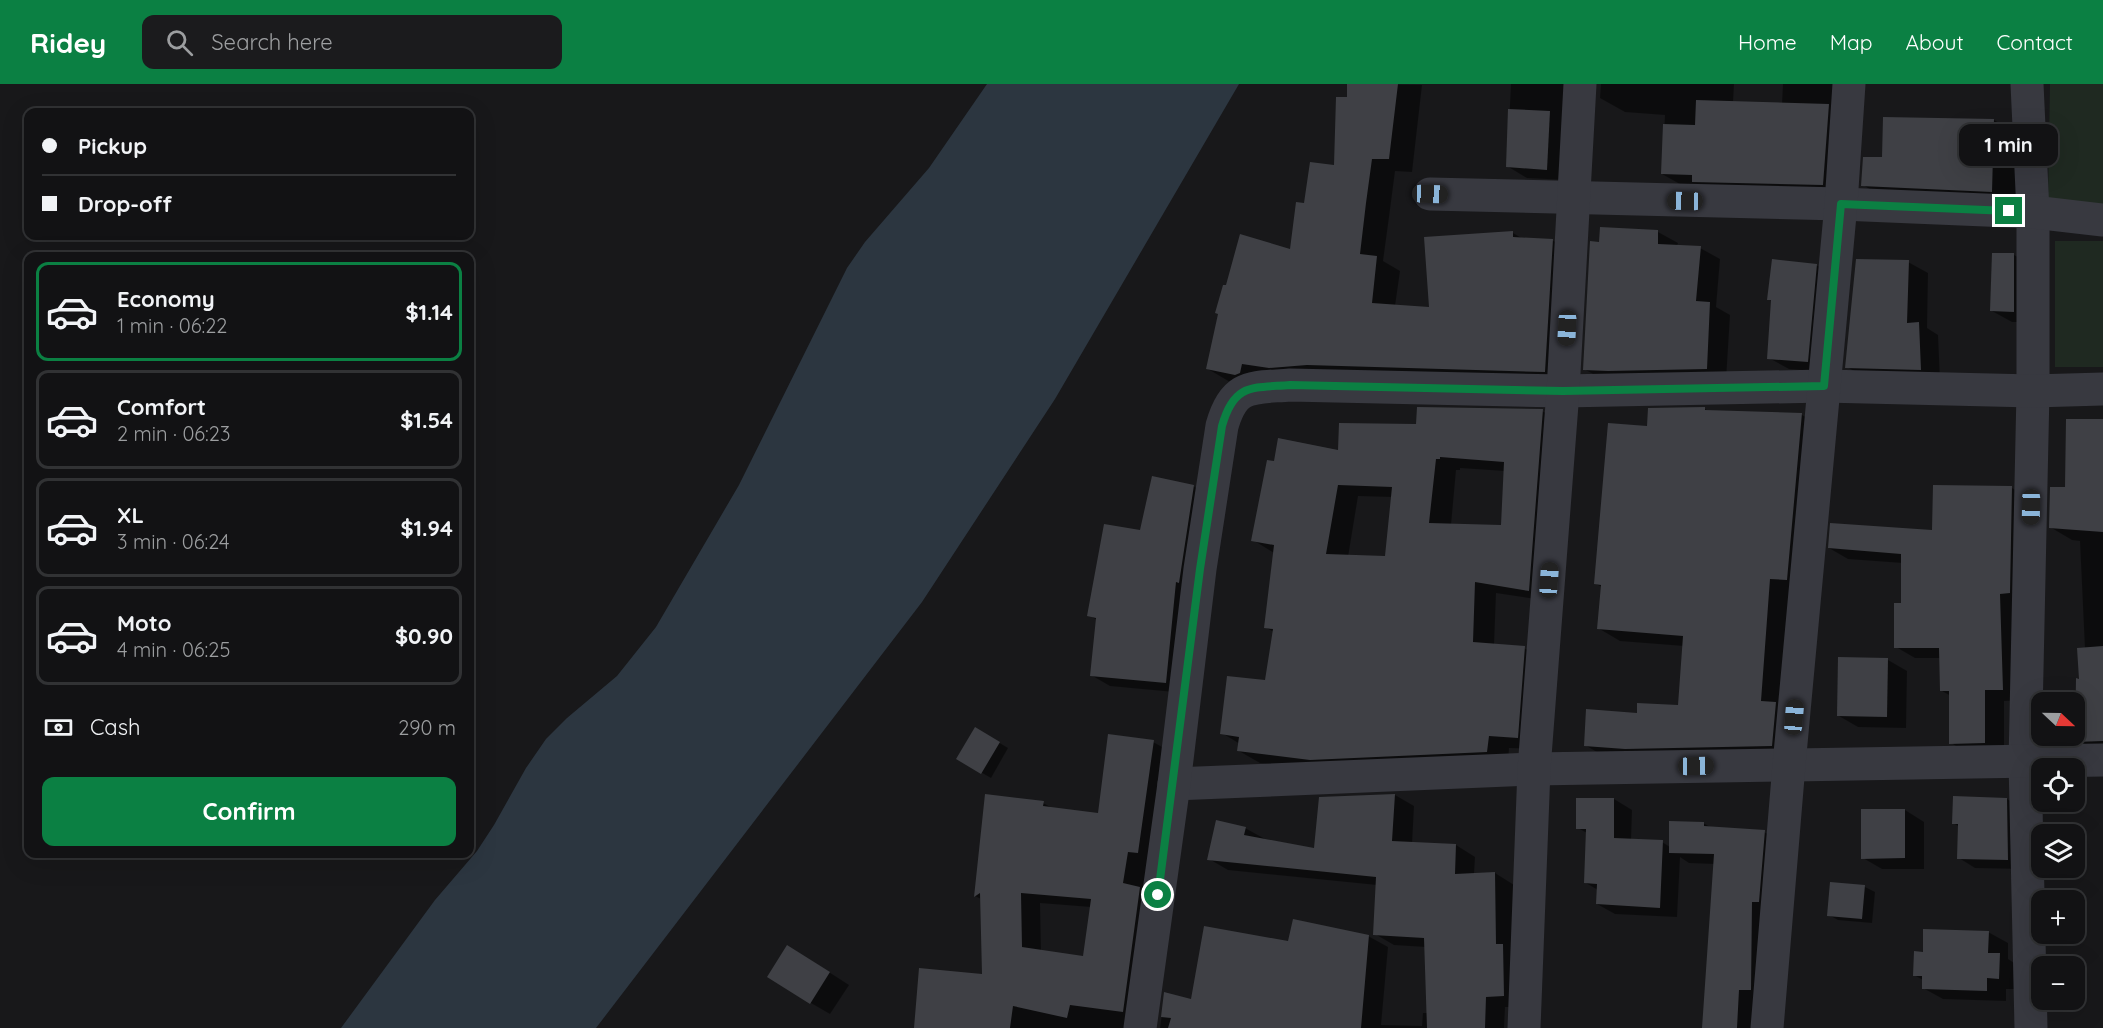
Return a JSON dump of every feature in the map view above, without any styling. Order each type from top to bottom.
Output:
[{"type":"street","points":[[1524,1028],[1534,769],[1563,391],[1580,84]]},
{"type":"street","points":[[1767,1028],[1841,204],[1849,84]]},
{"type":"street","points":[[2027,84],[2032,212],[2033,391],[2025,762],[2031,1028]]},
{"type":"street","points":[[1430,194],[1841,204],[2032,212],[2103,220]]},
{"type":"street","points":[[1140,1028],[1174,784],[1200,569],[1222,426],[1226,411],[1234,400],[1249,388],[1290,385],[1563,391],[1824,386],[2033,391],[2103,388]]},
{"type":"street","points":[[1174,784],[1534,769],[2103,760]]},
{"type":"shaded area","points":[[987,84],[1239,84],[1055,399],[922,602],[596,1028],[341,1028],[435,900],[471,858],[474,858],[526,768],[546,739],[617,676],[656,627],[739,485],[847,268],[865,242],[929,168]]},
{"type":"shaded area","points":[[2050,84],[2103,84],[2103,205],[2048,200]]},
{"type":"shaded area","points":[[2055,241],[2103,241],[2103,367],[2055,367]]},
{"type":"building","points":[[1347,84],[1398,84],[1389,159],[1372,159],[1366,203],[1360,254],[1377,256],[1372,303],[1429,307],[1424,237],[1513,231],[1513,237],[1553,239],[1545,372],[1307,365],[1269,368],[1242,364],[1240,373],[1235,375],[1206,369],[1218,314],[1215,313],[1223,285],[1226,285],[1240,234],[1290,249],[1296,202],[1304,203],[1310,162],[1334,165],[1336,97],[1347,97]]},
{"type":"building","points":[[1696,100],[1829,104],[1823,185],[1692,182],[1692,175],[1661,174],[1663,124],[1695,125]]},
{"type":"building","points":[[1508,109],[1550,111],[1547,170],[1506,167]]},
{"type":"building","points":[[1883,117],[1994,119],[1992,192],[1861,186],[1863,157],[1882,157]]},
{"type":"building","points":[[1600,227],[1658,230],[1658,244],[1701,246],[1696,301],[1710,302],[1707,369],[1583,370],[1590,241],[1599,242]]},
{"type":"building","points":[[1992,253],[2014,253],[2014,312],[1990,311]]},
{"type":"building","points":[[1772,259],[1817,264],[1808,362],[1767,359],[1771,300],[1767,300]]},
{"type":"building","points":[[1856,259],[1909,260],[1907,323],[1919,322],[1921,370],[1845,368]]},
{"type":"building","points":[[1417,407],[1543,409],[1529,591],[1475,582],[1473,642],[1525,646],[1518,738],[1489,736],[1487,752],[1310,760],[1237,751],[1239,737],[1220,734],[1227,676],[1265,680],[1273,629],[1264,628],[1274,545],[1251,541],[1267,460],[1274,461],[1278,438],[1338,450],[1339,423],[1416,424]],"holes":[[[1440,457],[1504,462],[1501,525],[1429,523],[1436,459]],[[1338,485],[1392,487],[1385,556],[1326,554]]]},
{"type":"building","points":[[1705,407],[1705,410],[1802,413],[1787,580],[1770,579],[1761,701],[1776,702],[1772,746],[1625,749],[1584,746],[1586,709],[1637,713],[1637,703],[1678,705],[1683,636],[1597,629],[1601,585],[1594,584],[1608,423],[1647,426],[1648,408]]},
{"type":"building","points":[[2066,419],[2103,419],[2103,532],[2049,528],[2050,487],[2065,487]]},
{"type":"building","points":[[1152,476],[1194,485],[1179,583],[1176,582],[1166,683],[1090,676],[1096,618],[1087,616],[1104,524],[1140,530]]},
{"type":"building","points":[[1933,485],[2012,486],[2010,593],[2000,594],[2003,690],[1985,690],[1985,743],[1949,744],[1949,691],[1940,691],[1939,648],[1894,648],[1894,603],[1901,603],[1901,554],[1828,548],[1830,523],[1932,530]]},
{"type":"building","points":[[2103,646],[2103,741],[2085,742],[2085,692],[2076,692],[2076,678],[2079,679],[2077,648]]},
{"type":"building","points":[[1838,657],[1888,658],[1887,717],[1837,716]]},
{"type":"building","points":[[975,727],[1000,742],[981,774],[956,759]]},
{"type":"building","points":[[1108,734],[1154,740],[1138,853],[1128,852],[1123,883],[1140,887],[1123,1012],[1070,1005],[1067,1018],[1013,1006],[1010,1028],[914,1028],[919,968],[982,974],[980,893],[974,897],[985,794],[1044,801],[1043,806],[1098,813]],"holes":[[[1021,893],[1091,899],[1083,956],[1022,947]]]},
{"type":"building","points":[[1395,794],[1392,841],[1456,844],[1455,874],[1495,872],[1496,944],[1503,944],[1504,996],[1486,997],[1485,1028],[1427,1028],[1424,938],[1373,935],[1376,877],[1207,860],[1216,820],[1246,827],[1244,835],[1314,848],[1319,797]]},
{"type":"building","points":[[1953,796],[2007,798],[2008,860],[1957,859],[1958,824],[1952,824]]},
{"type":"building","points":[[1576,798],[1614,798],[1614,838],[1663,840],[1660,908],[1596,904],[1597,884],[1584,883],[1586,829],[1576,829]]},
{"type":"building","points":[[1861,809],[1905,809],[1905,858],[1861,859]]},
{"type":"building","points":[[1669,821],[1704,822],[1704,826],[1765,830],[1759,902],[1752,902],[1751,990],[1739,990],[1737,1028],[1702,1028],[1714,854],[1669,853]]},
{"type":"building","points":[[1830,882],[1865,885],[1862,919],[1827,916]]},
{"type":"building","points":[[1293,919],[1369,935],[1361,1028],[1168,1028],[1171,1018],[1161,1017],[1164,992],[1191,999],[1204,926],[1288,941]]},
{"type":"building","points":[[1923,929],[1989,931],[1988,953],[2000,953],[1999,979],[1987,978],[1987,991],[1922,989],[1922,976],[1913,976],[1914,951],[1923,952]]},
{"type":"building","points":[[787,945],[830,972],[810,1004],[767,977]]},
{"type":"route","points":[[1158,895],[1200,569],[1222,426],[1226,411],[1234,400],[1249,388],[1290,385],[1563,391],[1824,386],[1841,204],[2009,211]]}]
